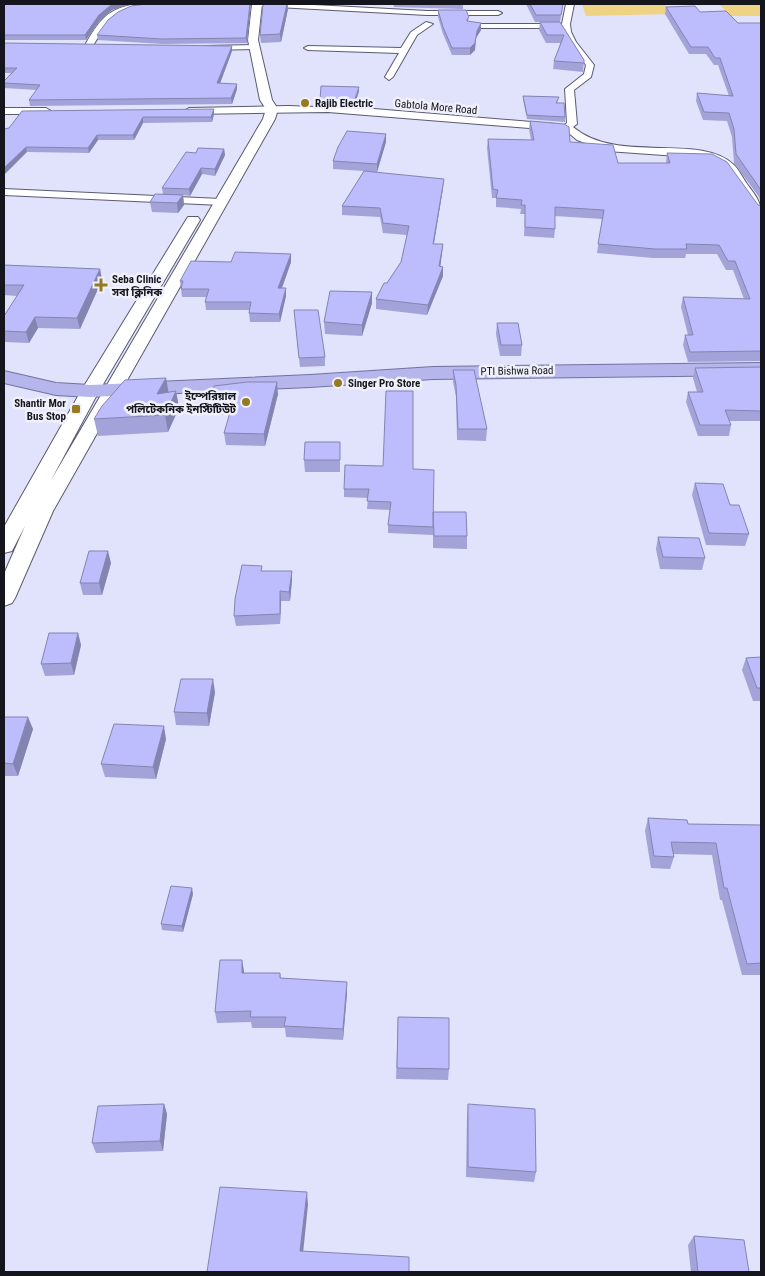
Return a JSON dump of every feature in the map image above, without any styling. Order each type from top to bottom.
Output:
[{"type":"highway","name":"PTI Bishwa Road","points":[[4,377],[56,389],[90,391],[310,381],[433,373],[761,369]]},
{"type":"street","points":[[89,45],[100,26],[114,12],[123,7],[154,4]]},
{"type":"street","points":[[4,546],[90,391],[124,338],[171,255],[212,202],[269,119],[252,40],[258,4],[427,13],[498,13]]},
{"type":"street","points":[[570,4],[571,14],[566,26],[569,35],[590,65],[588,75],[568,89],[572,124],[567,127],[580,138],[607,148],[708,155],[730,167],[761,211]]},
{"type":"street","points":[[427,13],[429,24]]},
{"type":"street","points":[[389,77],[414,34],[429,24],[438,26]]},
{"type":"street","points":[[460,26],[566,26]]},
{"type":"street","points":[[77,44],[98,45]]},
{"type":"street","points":[[200,48],[254,47]]},
{"type":"street","points":[[308,48],[404,51]]},
{"type":"street","name":"Gabtola More Road","points":[[179,111],[265,106],[348,110],[512,125],[567,127]]},
{"type":"street","points":[[4,111],[52,111]]},
{"type":"street","points":[[4,192],[212,202]]},
{"type":"street","points":[[5,590],[43,511],[190,256],[212,202]]},
{"type":"street","points":[[171,255],[190,256]]},
{"type":"shaded area","points":[[582,4],[664,4],[673,14],[586,16]]},
{"type":"shaded area","points":[[719,4],[761,4],[761,16],[731,16]]},
{"type":"building","points":[[4,4],[115,4],[99,15],[85,35],[4,35]]},
{"type":"building","points":[[146,4],[250,4],[246,38],[162,39],[97,35],[108,20],[118,12],[131,6]]},
{"type":"building","points":[[263,4],[287,4],[280,34],[260,35]]},
{"type":"building","points":[[530,4],[563,4],[561,15],[536,15]]},
{"type":"building","points":[[695,6],[700,12],[726,11],[738,23],[761,23],[761,190],[736,154],[734,129],[729,113],[704,112],[697,93],[733,96],[720,58],[715,58],[708,47],[691,47],[666,7]]},
{"type":"building","points":[[438,10],[466,10],[469,17],[467,21],[481,23],[477,31],[475,43],[470,48],[452,48]]},
{"type":"building","points":[[540,22],[560,22],[584,60],[584,63],[554,61],[564,35],[547,35]]},
{"type":"building","points":[[4,43],[232,46],[217,83],[237,84],[231,98],[29,100],[40,85],[4,83],[17,68],[4,68]]},
{"type":"building","points":[[321,86],[359,87],[354,102],[320,100]]},
{"type":"building","points":[[523,96],[559,97],[556,103],[564,103],[565,117],[527,115]]},
{"type":"building","points":[[214,109],[211,117],[143,117],[133,135],[97,135],[88,148],[26,147],[4,168],[4,129],[9,128],[22,111]]},
{"type":"building","points":[[530,121],[564,124],[569,127],[570,142],[613,145],[618,163],[670,163],[667,153],[712,154],[727,162],[758,205],[761,206],[761,351],[690,352],[685,335],[693,335],[683,297],[750,299],[735,261],[728,261],[719,245],[686,244],[687,249],[655,249],[598,244],[604,210],[555,207],[555,229],[525,227],[525,205],[521,205],[522,200],[496,198],[498,190],[493,189],[488,139],[534,140]]},
{"type":"building","points":[[347,131],[386,134],[377,164],[333,161]]},
{"type":"building","points":[[198,148],[224,149],[215,169],[201,168],[189,189],[162,188],[186,152],[196,153]]},
{"type":"building","points":[[364,171],[444,179],[433,244],[443,244],[439,266],[443,267],[428,305],[376,299],[384,283],[387,283],[401,262],[409,226],[383,223],[380,208],[342,206]]},
{"type":"building","points":[[155,194],[183,195],[177,203],[150,202]]},
{"type":"building","points":[[235,252],[291,254],[278,288],[286,288],[279,314],[249,313],[251,302],[205,302],[209,289],[181,289],[183,281],[180,281],[191,261],[231,262]]},
{"type":"building","points":[[4,265],[100,269],[77,318],[35,317],[26,332],[4,331],[4,316],[24,285],[4,285]]},
{"type":"building","points":[[330,291],[372,292],[362,325],[324,322]]},
{"type":"building","points":[[294,310],[318,310],[325,357],[299,358]]},
{"type":"building","points":[[497,323],[518,323],[522,345],[501,345]]},
{"type":"building","points":[[761,367],[761,411],[725,410],[731,425],[700,425],[688,392],[703,392],[695,368]]},
{"type":"building","points":[[453,370],[474,370],[487,429],[458,429],[456,385]]},
{"type":"building","points":[[166,378],[157,394],[176,391],[165,415],[94,419],[102,406],[125,380]]},
{"type":"building","points":[[247,382],[277,382],[264,434],[224,433],[233,402],[212,403],[214,386]]},
{"type":"building","points":[[386,391],[413,391],[413,469],[434,470],[433,527],[388,525],[391,502],[367,501],[369,489],[344,489],[345,465],[383,466]]},
{"type":"building","points":[[305,442],[340,442],[340,460],[304,460]]},
{"type":"building","points":[[695,483],[723,484],[730,505],[739,505],[749,534],[709,533]]},
{"type":"building","points":[[433,512],[466,512],[467,536],[434,536]]},
{"type":"building","points":[[658,537],[699,538],[705,558],[663,557]]},
{"type":"building","points":[[89,551],[108,551],[99,583],[80,583]]},
{"type":"building","points":[[242,565],[262,566],[261,571],[292,571],[289,592],[280,591],[280,614],[234,616],[235,599]]},
{"type":"building","points":[[49,633],[78,633],[71,663],[41,664]]},
{"type":"building","points":[[761,657],[761,688],[757,688],[746,658]]},
{"type":"building","points":[[181,679],[213,679],[207,713],[174,712]]},
{"type":"building","points":[[4,717],[28,717],[13,764],[4,763]]},
{"type":"building","points":[[114,724],[164,726],[153,767],[101,764]]},
{"type":"building","points":[[648,818],[687,820],[688,824],[761,825],[761,963],[747,964],[727,888],[724,888],[716,843],[671,842],[674,857],[654,856]]},
{"type":"building","points":[[171,886],[192,888],[182,926],[161,924]]},
{"type":"building","points":[[220,960],[242,960],[242,973],[280,973],[280,978],[347,982],[343,1029],[284,1026],[286,1017],[250,1017],[251,1011],[215,1012]]},
{"type":"building","points":[[398,1017],[449,1018],[449,1069],[397,1068]]},
{"type":"building","points":[[164,1104],[160,1141],[92,1143],[98,1106]]},
{"type":"building","points":[[468,1104],[535,1109],[536,1172],[468,1167]]},
{"type":"building","points":[[220,1187],[307,1192],[300,1251],[409,1257],[409,1272],[207,1272]]},
{"type":"building","points":[[694,1236],[744,1240],[749,1272],[698,1272]]},
{"type":"place","name":"Rajib Electric","points":[[305,103]]},
{"type":"place","name":"Seba Clinic সবা ক্লিনিক","points":[[101,285]]},
{"type":"place","name":"Singer Pro Store","points":[[338,383]]},
{"type":"place","name":"ইম্পেরিয়াল পলিটেকনিক ইনস্টিটিউট","points":[[246,402]]},
{"type":"place","name":"Shantir Mor Bus Stop","points":[[76,409]]}]
